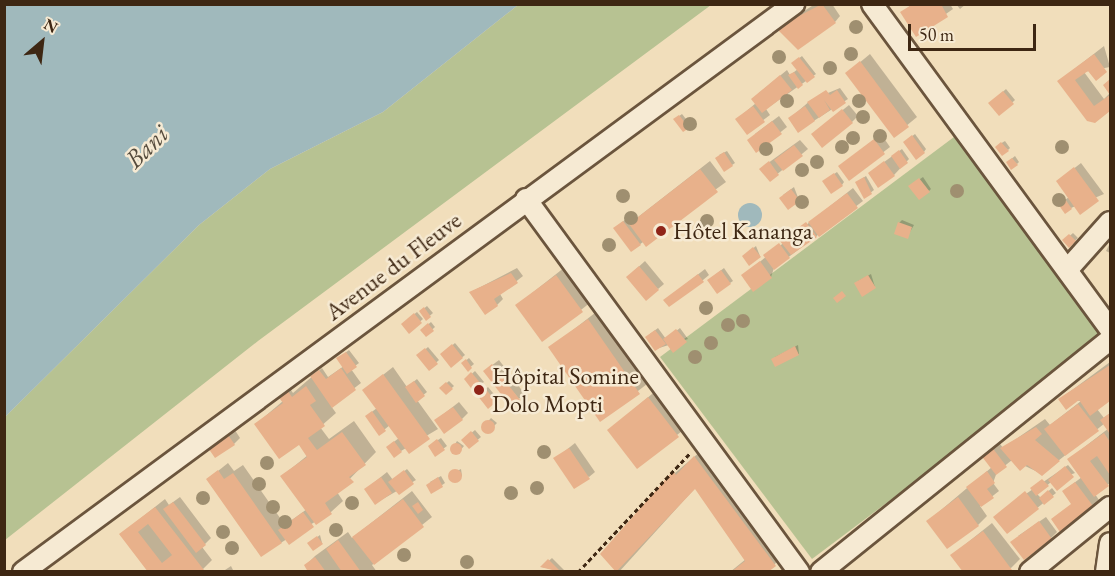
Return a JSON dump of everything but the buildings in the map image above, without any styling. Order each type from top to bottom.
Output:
[{"type":"street","name":"Avenue du Fleuve","points":[[23,572],[526,199],[794,4]]},
{"type":"street","points":[[872,4],[1110,329]]},
{"type":"street","points":[[526,199],[799,572]]},
{"type":"street","points":[[1068,269],[1110,222]]},
{"type":"street","points":[[821,572],[1110,340]]},
{"type":"street","points":[[1030,572],[1110,507]]},
{"type":"street","points":[[1106,572],[1110,543]]},
{"type":"path","points":[[578,572],[702,440]]},
{"type":"green space","points":[[518,5],[711,5],[258,341],[5,540],[5,417],[199,225],[270,169],[383,112]]},
{"type":"green space","points":[[954,137],[1106,338],[812,559],[660,357]]},
{"type":"water","name":"Bani","points":[[5,4],[518,5],[383,112],[270,169],[199,225],[5,417]]},
{"type":"water","points":[[750,203],[759,206],[762,215],[759,224],[750,227],[741,224],[738,215],[741,206]]},
{"type":"place","name":"Hôtel Kananga","points":[[661,231]]},
{"type":"place","name":"Hôpital Somine Dolo Mopti","points":[[479,390]]}]
